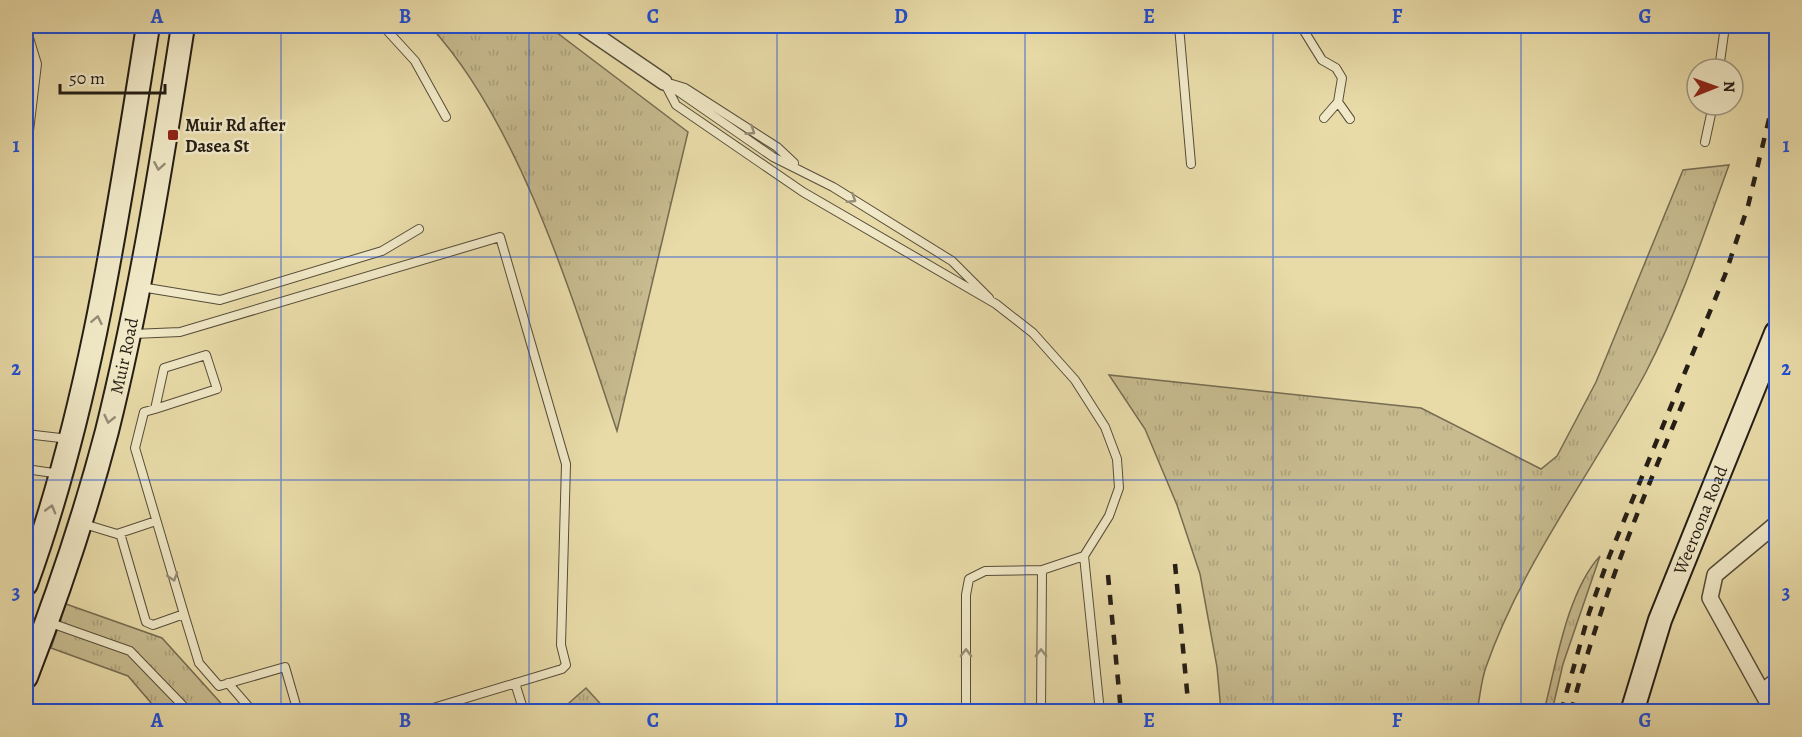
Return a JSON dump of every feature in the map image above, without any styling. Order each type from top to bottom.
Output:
[{"type":"street","name":"Muir Road","points":[[26,584],[33,550],[71,440],[113,242],[148,26]]},
{"type":"street","name":"Muir Road","points":[[26,677],[80,523],[106,432],[138,287],[183,26]]},
{"type":"street","points":[[582,26],[664,82]]},
{"type":"street","name":"Weeroona Road","points":[[1632,711],[1660,620],[1776,333]]},
{"type":"street","points":[[1773,711],[1710,598],[1715,575],[1776,524]]},
{"type":"street","points":[[1762,692],[1776,681]]},
{"type":"lane","points":[[383,26],[414,60],[446,117]]},
{"type":"lane","points":[[1179,26],[1191,164]]},
{"type":"lane","points":[[1301,26],[1322,60],[1336,68],[1342,78],[1338,102],[1324,118]]},
{"type":"lane","points":[[1721,57],[1725,26]]},
{"type":"lane","points":[[26,28],[37,64],[26,156]]},
{"type":"lane","points":[[664,82],[685,88],[777,147],[801,170],[952,261],[996,304],[1033,333],[1075,381],[1105,427],[1117,459],[1119,488],[1109,516],[1084,555],[1042,570],[985,572],[969,579],[966,595],[966,711]]},
{"type":"lane","points":[[664,82],[676,105],[803,192],[996,304]]},
{"type":"lane","points":[[1338,102],[1350,119]]},
{"type":"lane","points":[[1706,142],[1711,117]]},
{"type":"lane","points":[[138,287],[220,300],[382,251],[419,229]]},
{"type":"lane","points":[[128,334],[180,332],[500,237],[566,464],[561,645],[566,665],[515,683],[420,711]]},
{"type":"lane","points":[[155,409],[164,368],[206,355],[217,389],[155,409],[144,412],[135,448],[199,663],[219,686],[285,667],[298,711]]},
{"type":"lane","points":[[26,434],[71,440]]},
{"type":"lane","points":[[26,469],[61,474]]},
{"type":"lane","points":[[80,523],[120,533],[156,521]]},
{"type":"lane","points":[[120,533],[146,622],[153,625],[184,614]]},
{"type":"lane","points":[[1084,555],[1100,711]]},
{"type":"lane","points":[[1041,711],[1042,570]]},
{"type":"lane","points":[[47,622],[130,651],[189,711]]},
{"type":"lane","points":[[228,683],[254,711]]},
{"type":"lane","points":[[515,683],[524,711]]},
{"type":"green space","points":[[430,26],[548,26],[688,132],[617,431],[563,273],[518,164],[492,113],[462,67]]},
{"type":"green space","points":[[1729,165],[1691,270],[1646,372],[1539,553],[1501,628],[1484,672],[1477,711],[1221,711],[1217,667],[1200,574],[1177,505],[1145,429],[1109,375],[1421,408],[1541,469],[1557,456],[1596,382],[1683,170]]},
{"type":"green space","points":[[1600,556],[1563,664],[1552,711],[1544,711],[1558,651],[1571,609],[1579,589]]},
{"type":"green space","points":[[66,604],[162,638],[228,711],[158,711],[128,676],[51,648]]},
{"type":"green space","points":[[586,688],[607,711],[560,711]]},
{"type":"railway","points":[[1561,712],[1589,613],[1609,557],[1725,275],[1748,206],[1776,90]]},
{"type":"railway","points":[[1571,712],[1609,590],[1687,393]]},
{"type":"railway","points":[[1175,564],[1189,712]]},
{"type":"railway","points":[[1108,575],[1121,712]]},
{"type":"place","name":"Muir Rd after Dasea St","points":[[173,135]]}]
